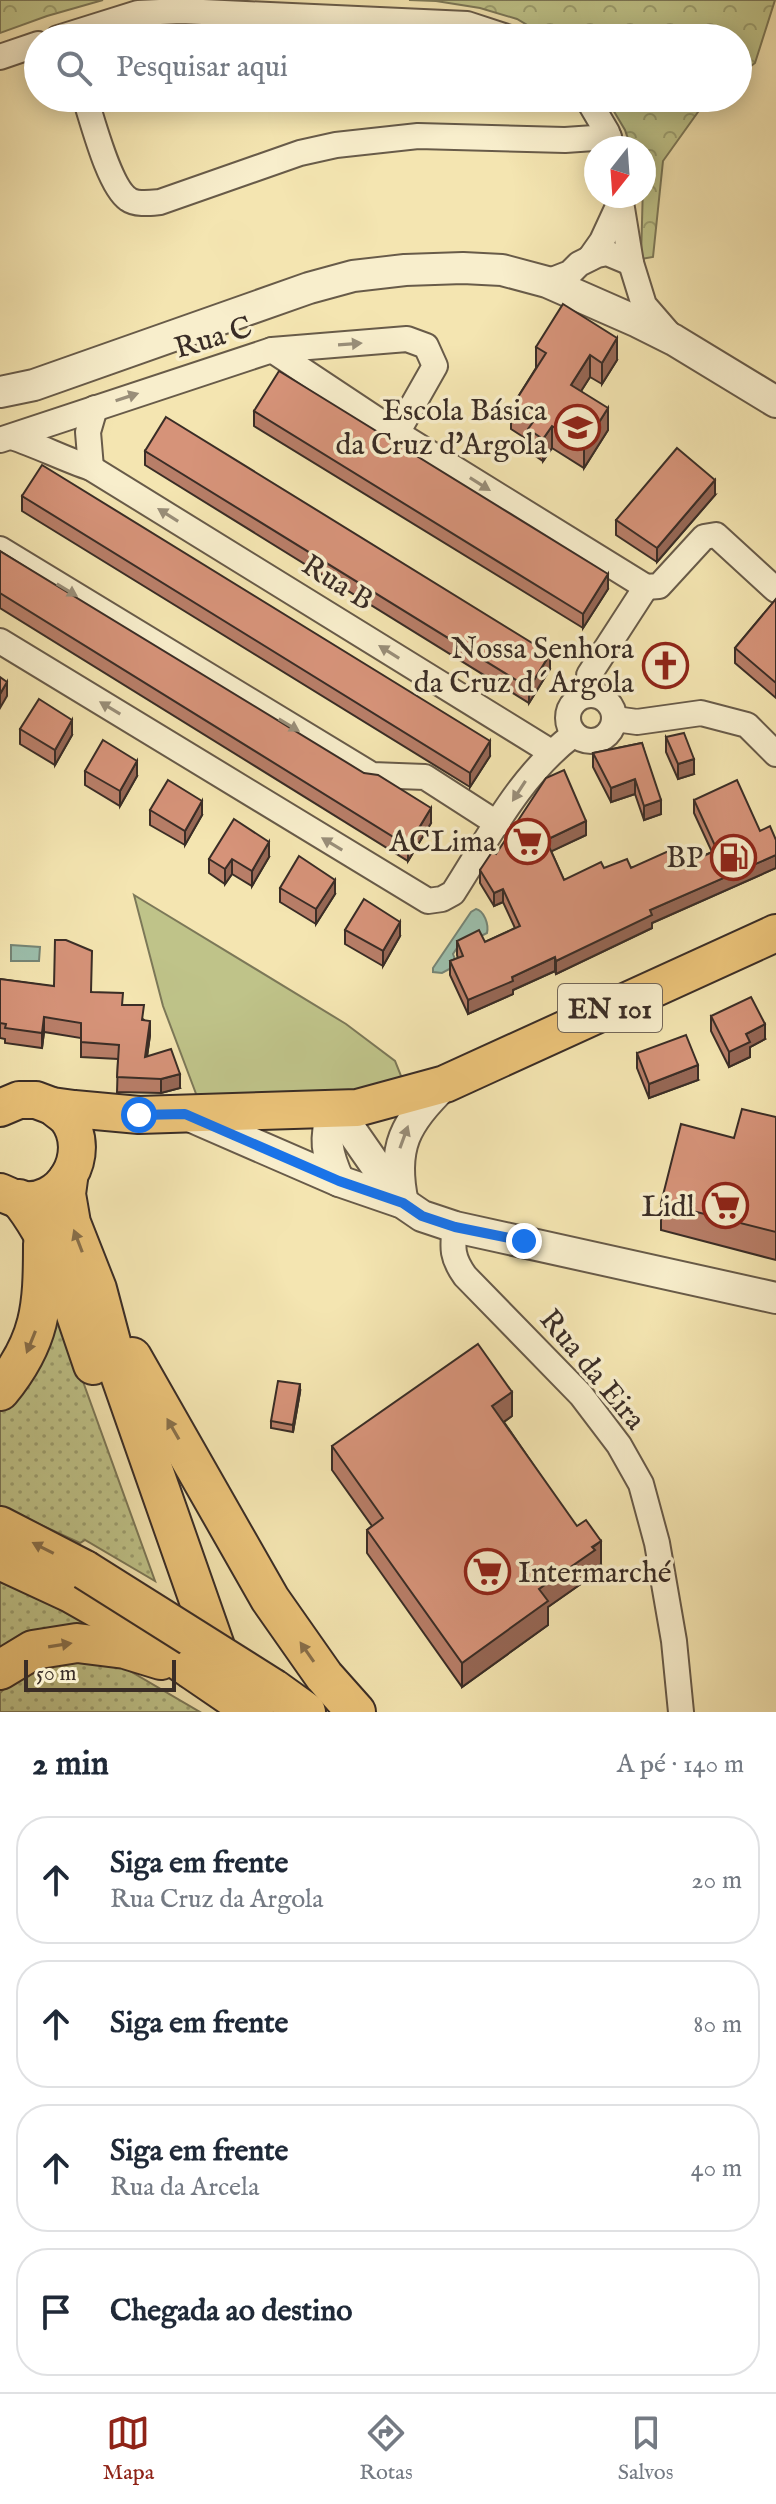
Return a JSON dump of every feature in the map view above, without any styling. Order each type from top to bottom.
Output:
[{"type":"highway","points":[[73,1168],[66,1194],[71,1223],[97,1289],[136,1365],[270,1599],[324,1676],[356,1712]]},
{"type":"highway","points":[[10,1196],[31,1212],[43,1238],[55,1253],[213,1712]]},
{"type":"highway","points":[[0,1391],[33,1342],[41,1307],[43,1238]]},
{"type":"highway","points":[[97,1289],[119,1372],[238,1712]]},
{"type":"highway","points":[[0,1526],[85,1570],[264,1701]]},
{"type":"highway","points":[[0,1560],[71,1593],[127,1638],[264,1701],[306,1712]]},
{"type":"highway","points":[[0,1670],[33,1650],[127,1638]]},
{"type":"main road","name":"EN 101","points":[[1,1107],[19,1100],[36,1100],[52,1106],[139,1115],[357,1108],[445,1084],[776,933]]},
{"type":"main road","points":[[52,1106],[67,1119],[76,1136],[73,1168]]},
{"type":"main road","name":"EN 101","points":[[10,1196],[47,1196],[59,1189],[99,1137],[139,1115]]},
{"type":"street","points":[[104,24],[138,13],[181,11],[467,24]]},
{"type":"street","points":[[0,57],[24,49]]},
{"type":"street","points":[[90,112],[116,186],[129,200],[145,204],[160,202],[300,153],[363,141],[418,136],[584,141]]},
{"type":"street","points":[[594,112],[607,136]]},
{"type":"street","points":[[590,258],[602,241],[616,208]]},
{"type":"street","points":[[622,208],[631,263],[644,305],[674,340]]},
{"type":"street","points":[[563,282],[579,264],[607,253],[631,263]]},
{"type":"street","points":[[0,392],[48,380],[309,288],[353,276],[463,268],[502,270],[563,282],[674,340],[776,402]]},
{"type":"street","points":[[611,309],[630,300],[638,288]]},
{"type":"street","points":[[272,350],[407,339],[426,346],[435,366],[397,433]]},
{"type":"street","name":"Rua C","points":[[6,439],[272,350],[397,433],[646,587]]},
{"type":"street","points":[[91,468],[88,432],[95,408]]},
{"type":"street","name":"Rua B","points":[[6,439],[41,446],[91,468],[551,752]]},
{"type":"street","points":[[591,694],[589,675],[646,587],[659,586],[704,537],[716,535],[776,590]]},
{"type":"street","points":[[0,549],[372,775],[425,777],[498,824]]},
{"type":"street","points":[[0,641],[428,901],[453,893],[529,776],[551,752],[573,735]]},
{"type":"street","points":[[591,694],[608,702],[615,719],[607,736],[590,742],[573,735],[567,718],[574,701],[591,694]]},
{"type":"street","points":[[615,719],[637,722],[701,713],[747,725],[776,754]]},
{"type":"street","points":[[403,1203],[398,1180],[399,1151],[408,1126],[422,1106],[445,1084]]},
{"type":"street","points":[[333,1109],[403,1203]]},
{"type":"street","points":[[333,1109],[326,1134],[330,1161],[339,1181]]},
{"type":"street","points":[[185,1114],[339,1181],[403,1203],[422,1216],[455,1227],[776,1298]]},
{"type":"street","name":"Rua da Eira","points":[[455,1227],[453,1244],[456,1263],[465,1276],[581,1395],[619,1445],[641,1484],[657,1543],[674,1641],[681,1712]]},
{"type":"green space","points":[[0,0],[103,0],[47,16],[0,33]]},
{"type":"green space","points":[[409,0],[775,0],[752,65],[752,24],[525,24],[480,8]]},
{"type":"green space","points":[[614,112],[698,112],[663,161],[653,257],[641,259],[642,208],[656,208],[656,136],[627,136]]},
{"type":"green space","points":[[134,895],[346,1024],[395,1061],[405,1086],[201,1107],[163,1006]]},
{"type":"green space","points":[[55,1304],[155,1581],[85,1540],[80,1543],[0,1506],[0,1411],[17,1393]]},
{"type":"green space","points":[[0,1582],[32,1595],[113,1637],[0,1653]]},
{"type":"green space","points":[[91,1661],[123,1667],[200,1712],[0,1712],[0,1693],[17,1676],[56,1665]]},
{"type":"shaded area","points":[[476,909],[485,918],[487,933],[457,948],[453,954],[457,965],[442,973],[433,972],[471,912]]},
{"type":"shaded area","points":[[11,945],[40,947],[39,961],[11,961]]},
{"type":"building","points":[[563,304],[617,338],[602,363],[590,355],[571,385],[608,408],[584,446],[552,426],[543,439],[528,429],[533,422],[511,408],[546,353],[536,347]]},
{"type":"building","points":[[279,371],[608,574],[583,614],[254,411]]},
{"type":"building","points":[[166,417],[550,654],[529,688],[145,451]]},
{"type":"building","points":[[677,448],[715,480],[657,548],[616,520]]},
{"type":"building","points":[[42,465],[490,741],[470,773],[22,496]]},
{"type":"building","points":[[0,551],[364,773],[378,775],[431,808],[408,846],[0,593]]},
{"type":"building","points":[[776,599],[776,683],[735,648]]},
{"type":"building","points":[[0,677],[7,682],[0,694]]},
{"type":"building","points":[[39,699],[72,720],[55,750],[20,729]]},
{"type":"building","points":[[684,733],[694,759],[678,764],[666,737]]},
{"type":"building","points":[[103,740],[137,761],[120,791],[85,771]]},
{"type":"building","points":[[642,743],[661,800],[644,806],[635,779],[611,788],[593,753]]},
{"type":"building","points":[[564,770],[586,821],[546,840],[564,880],[601,862],[604,868],[627,859],[631,868],[673,849],[681,866],[717,850],[694,800],[737,780],[760,831],[770,826],[776,840],[776,855],[650,910],[652,915],[556,961],[555,957],[512,977],[513,981],[468,1000],[450,961],[463,956],[457,941],[479,930],[485,942],[520,926],[503,889],[494,893],[480,870],[492,852],[496,854],[546,778]]},
{"type":"building","points":[[168,780],[202,801],[185,831],[150,810]]},
{"type":"building","points":[[234,819],[269,842],[252,871],[232,859],[225,869],[209,859]]},
{"type":"building","points":[[299,856],[335,880],[316,909],[280,888]]},
{"type":"building","points":[[364,899],[400,922],[383,951],[345,930]]},
{"type":"building","points":[[55,940],[66,940],[92,951],[91,992],[123,993],[122,1005],[144,1005],[142,1020],[150,1021],[145,1057],[171,1049],[180,1074],[161,1079],[117,1077],[119,1045],[81,1042],[81,1023],[44,1017],[42,1033],[5,1028],[6,1024],[0,1023],[0,979],[54,986]]},
{"type":"building","points":[[751,997],[765,1024],[746,1034],[750,1042],[729,1052],[711,1016]]},
{"type":"building","points":[[686,1035],[698,1065],[649,1084],[637,1053]]},
{"type":"building","points":[[742,1109],[776,1117],[776,1232],[661,1203],[681,1124],[734,1138]]},
{"type":"building","points":[[478,1344],[512,1392],[492,1406],[577,1526],[586,1520],[601,1541],[592,1547],[595,1550],[539,1589],[548,1601],[462,1663],[367,1530],[383,1518],[332,1446]]},
{"type":"building","points":[[278,1381],[300,1384],[293,1425],[271,1421]]},
{"type":"place","name":"Escola Básica da Cruz d'Argola","points":[[578,427]]},
{"type":"place","name":"Nossa Senhora da Cruz d´Argola","points":[[665,665]]},
{"type":"place","name":"ACLima","points":[[527,841]]},
{"type":"place","name":"BP","points":[[734,857]]},
{"type":"place","name":"Lidl","points":[[726,1206]]},
{"type":"place","name":"Intermarché","points":[[487,1572]]},
{"type":"route","points":[[139,1115],[185,1114],[339,1181],[403,1203],[422,1216],[455,1227],[524,1241]]}]
